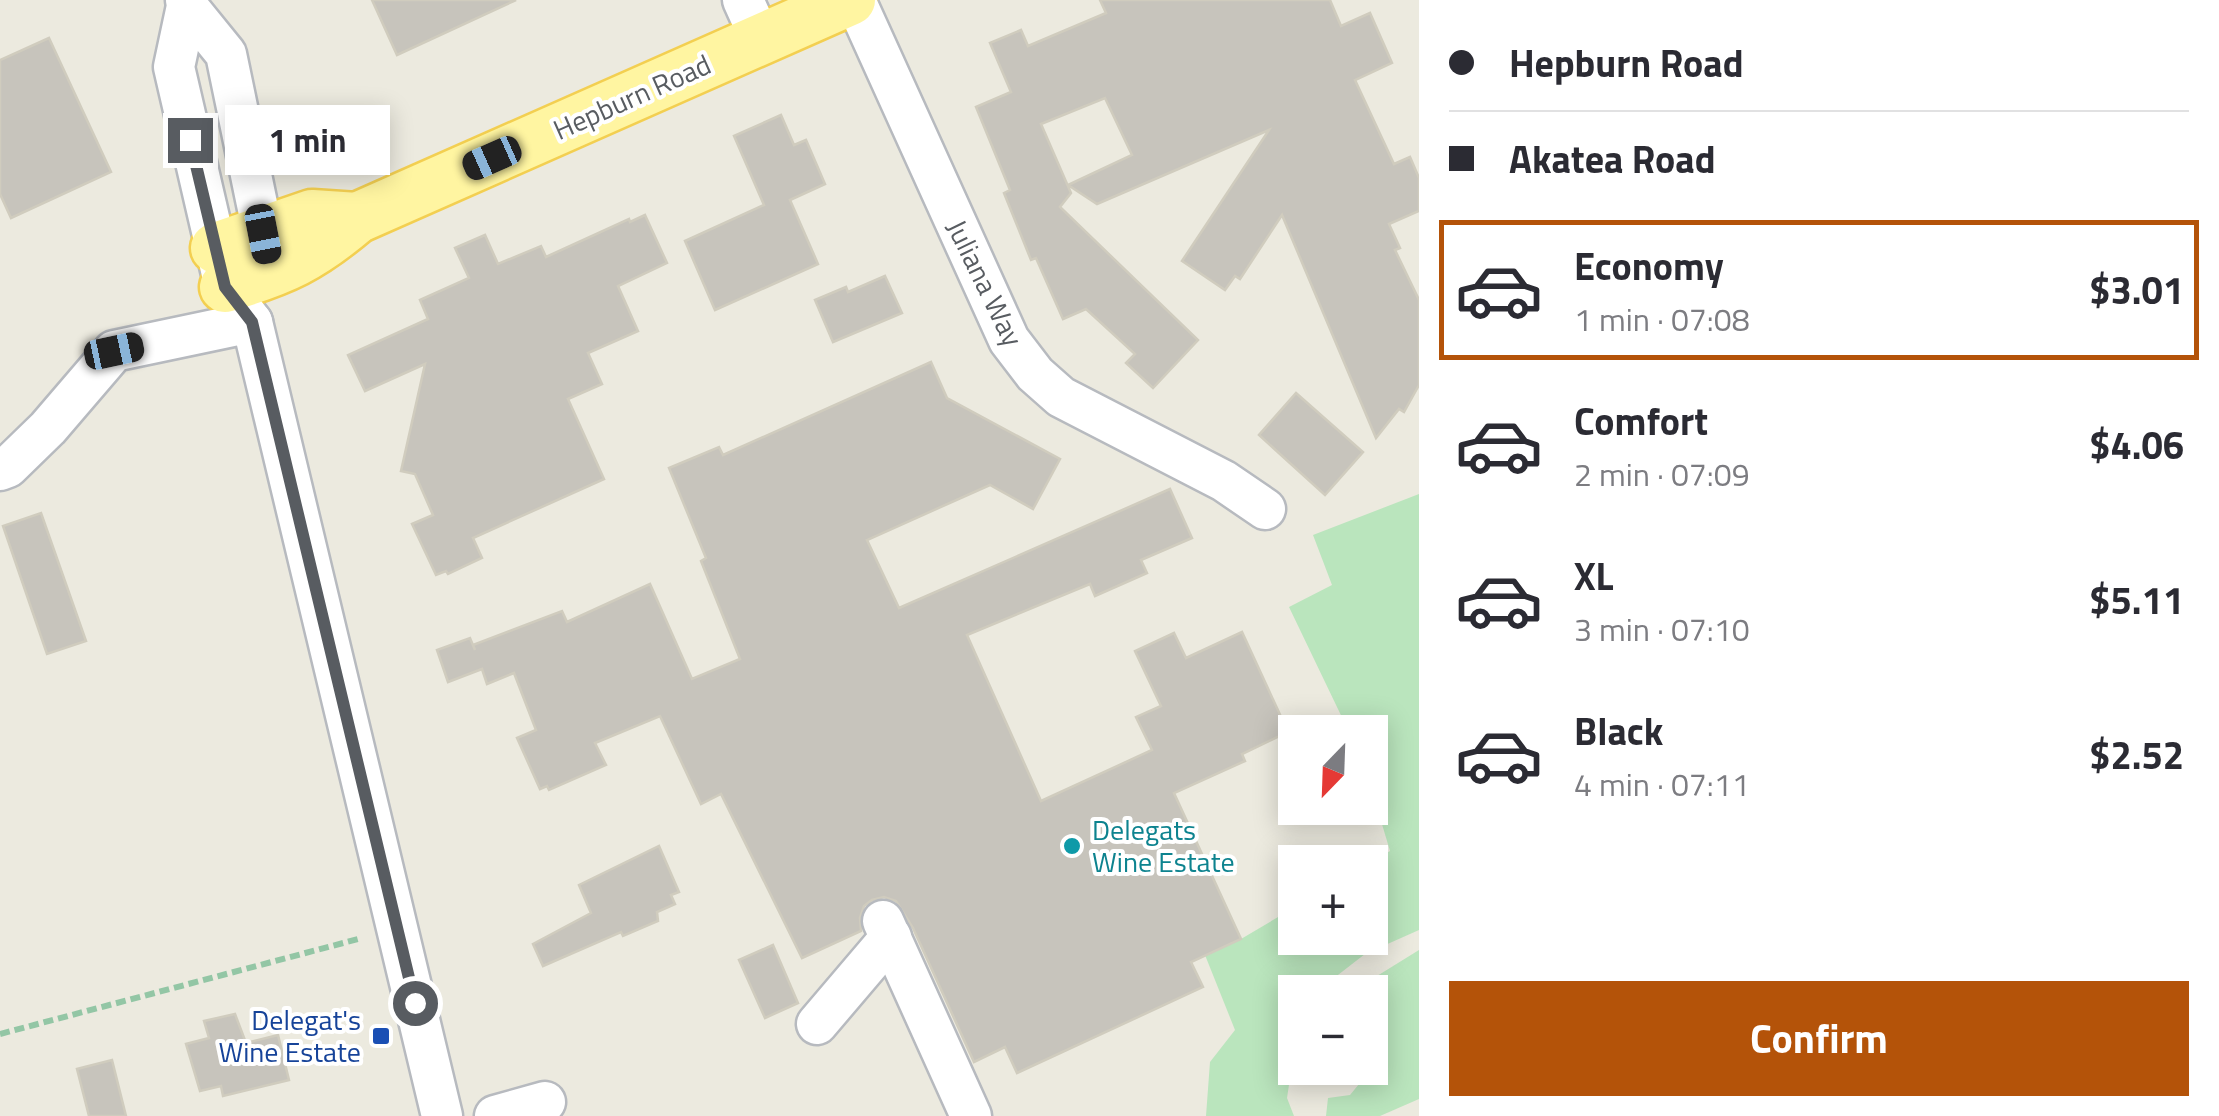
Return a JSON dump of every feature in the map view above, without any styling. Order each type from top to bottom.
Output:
[{"type":"main road","name":"Hepburn Road","points":[[246,273],[312,215],[357,218],[752,20],[853,0]]},
{"type":"street","name":"Juliana Way","points":[[853,0],[1008,340],[1028,366],[1061,397],[1224,481],[1265,508]]},
{"type":"street","points":[[187,3],[226,54],[246,273]]},
{"type":"street","points":[[187,3],[174,67],[246,273],[442,1116]]},
{"type":"street","points":[[0,470],[8,467],[48,428],[114,351],[246,273]]},
{"type":"street","points":[[817,1024],[887,929],[972,1116]]},
{"type":"street","points":[[495,1116],[545,1102]]},
{"type":"path","points":[[0,1034],[397,928]]},
{"type":"green space","points":[[1419,494],[1419,930],[1388,944],[1390,851],[1382,825],[1388,825],[1388,715],[1341,715],[1289,607],[1332,585],[1313,535]]},
{"type":"green space","points":[[1278,917],[1278,955],[1364,955],[1338,975],[1278,975],[1278,1085],[1289,1085],[1287,1098],[1294,1116],[1206,1116],[1210,1062],[1235,1030],[1205,955]]},
{"type":"green space","points":[[1419,950],[1419,1099],[1380,1116],[1326,1116],[1328,1098],[1350,1095],[1358,1085],[1388,1085],[1388,975],[1379,975]]},
{"type":"building","points":[[372,0],[516,0],[397,55]]},
{"type":"building","points":[[1100,0],[1330,0],[1341,26],[1370,13],[1392,63],[1355,80],[1394,164],[1410,157],[1419,178],[1419,211],[1389,224],[1400,248],[1395,250],[1419,300],[1419,385],[1404,412],[1399,409],[1376,438],[1282,215],[1240,279],[1235,276],[1225,290],[1182,261],[1269,130],[1097,204],[1068,185],[1132,155],[1105,98],[1041,124],[1071,193],[1060,207],[1198,340],[1153,388],[1126,363],[1135,354],[1086,309],[1063,319],[1036,258],[1031,260],[1004,193],[1010,190],[976,107],[1011,92],[990,43],[1021,30],[1028,46],[1106,13]]},
{"type":"building","points":[[49,38],[111,172],[11,218],[0,194],[0,60]]},
{"type":"building","points":[[781,115],[794,145],[806,140],[825,184],[790,200],[818,264],[715,310],[685,241],[764,205],[734,136]]},
{"type":"building","points":[[645,215],[667,263],[618,286],[638,331],[588,353],[602,384],[568,399],[604,479],[473,538],[482,558],[448,574],[446,571],[436,575],[412,524],[433,515],[415,474],[401,471],[425,364],[365,391],[348,355],[428,319],[420,300],[469,278],[455,248],[485,235],[498,264],[541,246],[546,257]]},
{"type":"building","points":[[885,276],[902,313],[833,342],[815,300],[846,287],[848,292]]},
{"type":"building","points":[[931,362],[947,398],[1060,459],[1033,509],[990,485],[867,540],[899,608],[1170,489],[1192,538],[1141,560],[1147,573],[1095,596],[1090,584],[967,635],[1041,801],[1152,750],[1136,717],[1161,706],[1135,651],[1174,633],[1186,658],[1242,632],[1280,715],[1278,737],[1242,754],[1245,761],[1174,793],[1241,939],[1191,962],[1203,987],[1017,1073],[1005,1047],[974,1062],[913,928],[896,901],[884,897],[872,900],[864,906],[861,931],[802,958],[721,794],[701,804],[660,716],[595,743],[606,765],[549,790],[547,786],[540,789],[517,738],[536,730],[514,673],[487,684],[482,669],[448,682],[437,650],[470,638],[475,650],[473,645],[562,611],[567,622],[650,584],[692,679],[740,659],[701,561],[706,558],[669,468],[719,447],[723,455]]},
{"type":"building","points":[[1296,393],[1363,452],[1325,495],[1259,435]]},
{"type":"building","points":[[41,513],[86,641],[47,654],[3,526]]},
{"type":"building","points":[[659,846],[679,892],[671,895],[675,904],[657,912],[658,921],[623,936],[621,932],[543,966],[533,944],[591,913],[579,885]]},
{"type":"building","points":[[773,945],[798,1003],[765,1018],[739,960]]},
{"type":"building","points":[[235,1014],[246,1043],[278,1035],[289,1080],[223,1096],[221,1086],[200,1091],[186,1044],[209,1038],[204,1021]]},
{"type":"building","points":[[112,1060],[126,1116],[89,1116],[77,1069]]},
{"type":"place","name":"Delegats Wine Estate","points":[[1072,846]]},
{"type":"place","name":"Delegat's Wine Estate","points":[[381,1036]]},
{"type":"route","points":[[190,140],[225,287],[252,322],[415,1003]]}]
